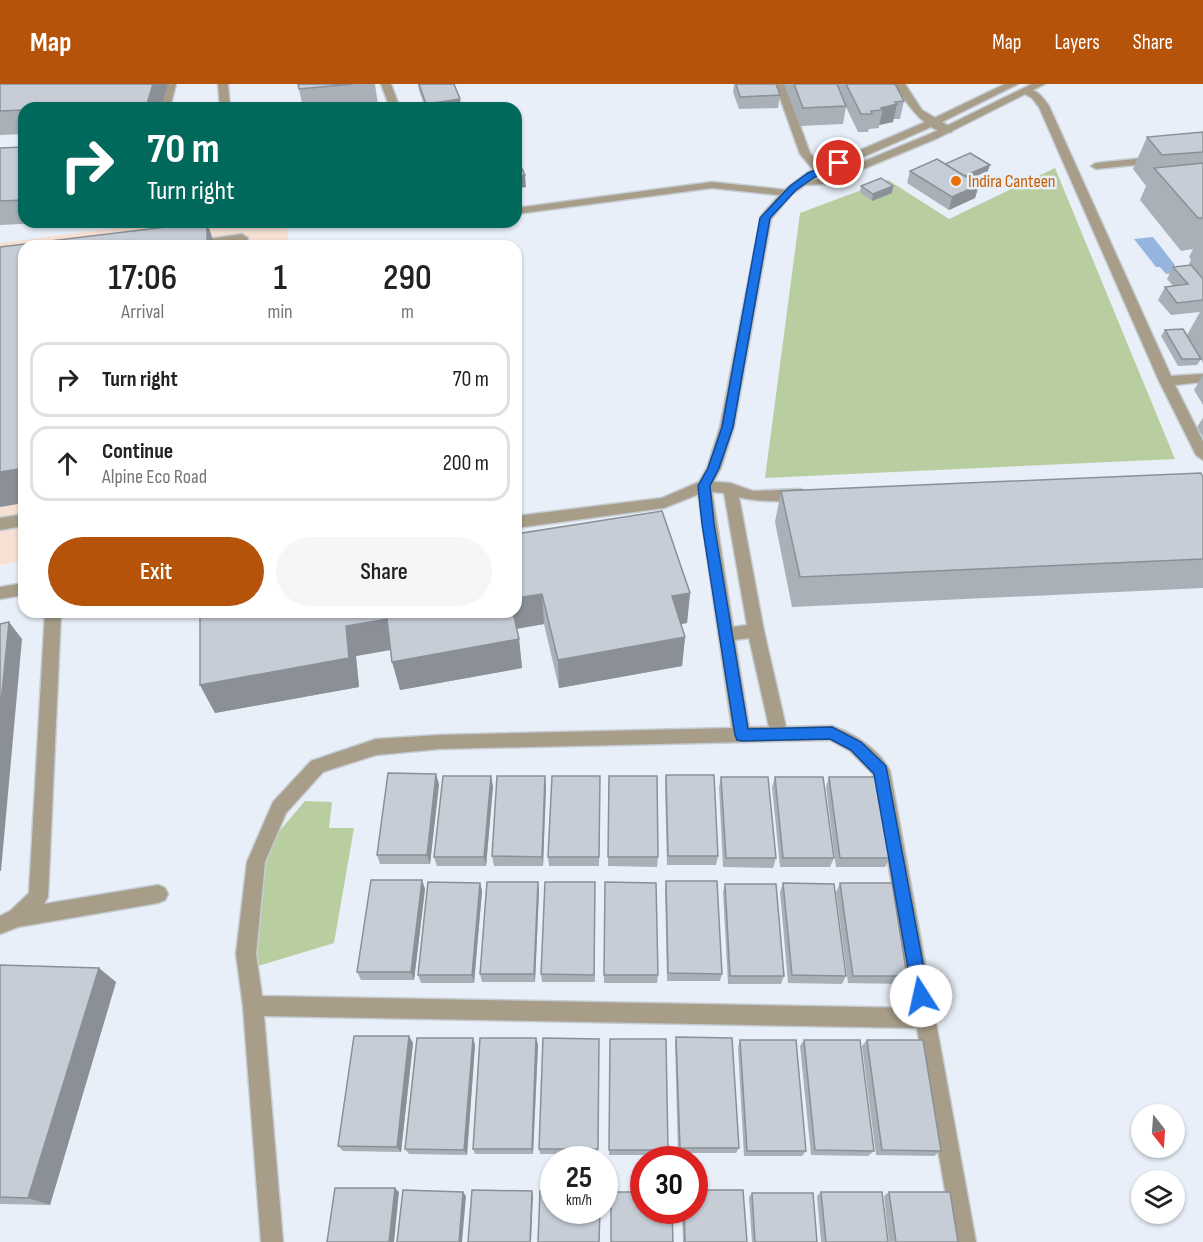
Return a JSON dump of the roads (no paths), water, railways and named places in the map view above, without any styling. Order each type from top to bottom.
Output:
[{"type":"street","points":[[166,102],[171,84]]},
{"type":"street","points":[[223,84],[224,102]]},
{"type":"street","points":[[386,84],[393,102]]},
{"type":"street","points":[[780,84],[805,154],[820,171]]},
{"type":"street","points":[[900,84],[912,108],[948,130]]},
{"type":"street","points":[[804,182],[823,182],[948,130],[1040,84]]},
{"type":"street","points":[[742,735],[704,486],[714,468],[727,427],[765,218],[787,193],[820,171],[934,122],[1007,85]]},
{"type":"street","points":[[1027,91],[1036,96],[1044,106],[1166,381],[1203,455]]},
{"type":"street","points":[[1096,166],[1203,155]]},
{"type":"street","points":[[522,210],[712,185],[787,193]]},
{"type":"street","points":[[229,240],[242,238],[242,240]]},
{"type":"street","points":[[1166,381],[1203,378]]},
{"type":"street","points":[[522,521],[664,503],[704,486],[730,488],[752,496],[811,493]]},
{"type":"street","points":[[730,488],[756,631],[779,734]]},
{"type":"street","points":[[0,524],[18,521]]},
{"type":"street","points":[[0,593],[18,590]]},
{"type":"street","points":[[9,921],[38,897],[53,618]]},
{"type":"street","points":[[726,633],[756,631]]},
{"type":"street","points":[[272,1242],[246,954],[256,862],[279,808],[317,766],[376,747],[439,742],[832,733],[856,746],[881,771],[965,1242]]},
{"type":"street","points":[[9,921],[158,894]]},
{"type":"street","points":[[252,1006],[925,1018]]},
{"type":"water","points":[[1153,237],[1179,273],[1166,274],[1160,267],[1156,267],[1134,239]]},
{"type":"place","name":"Indira Canteen","points":[[956,181]]}]
